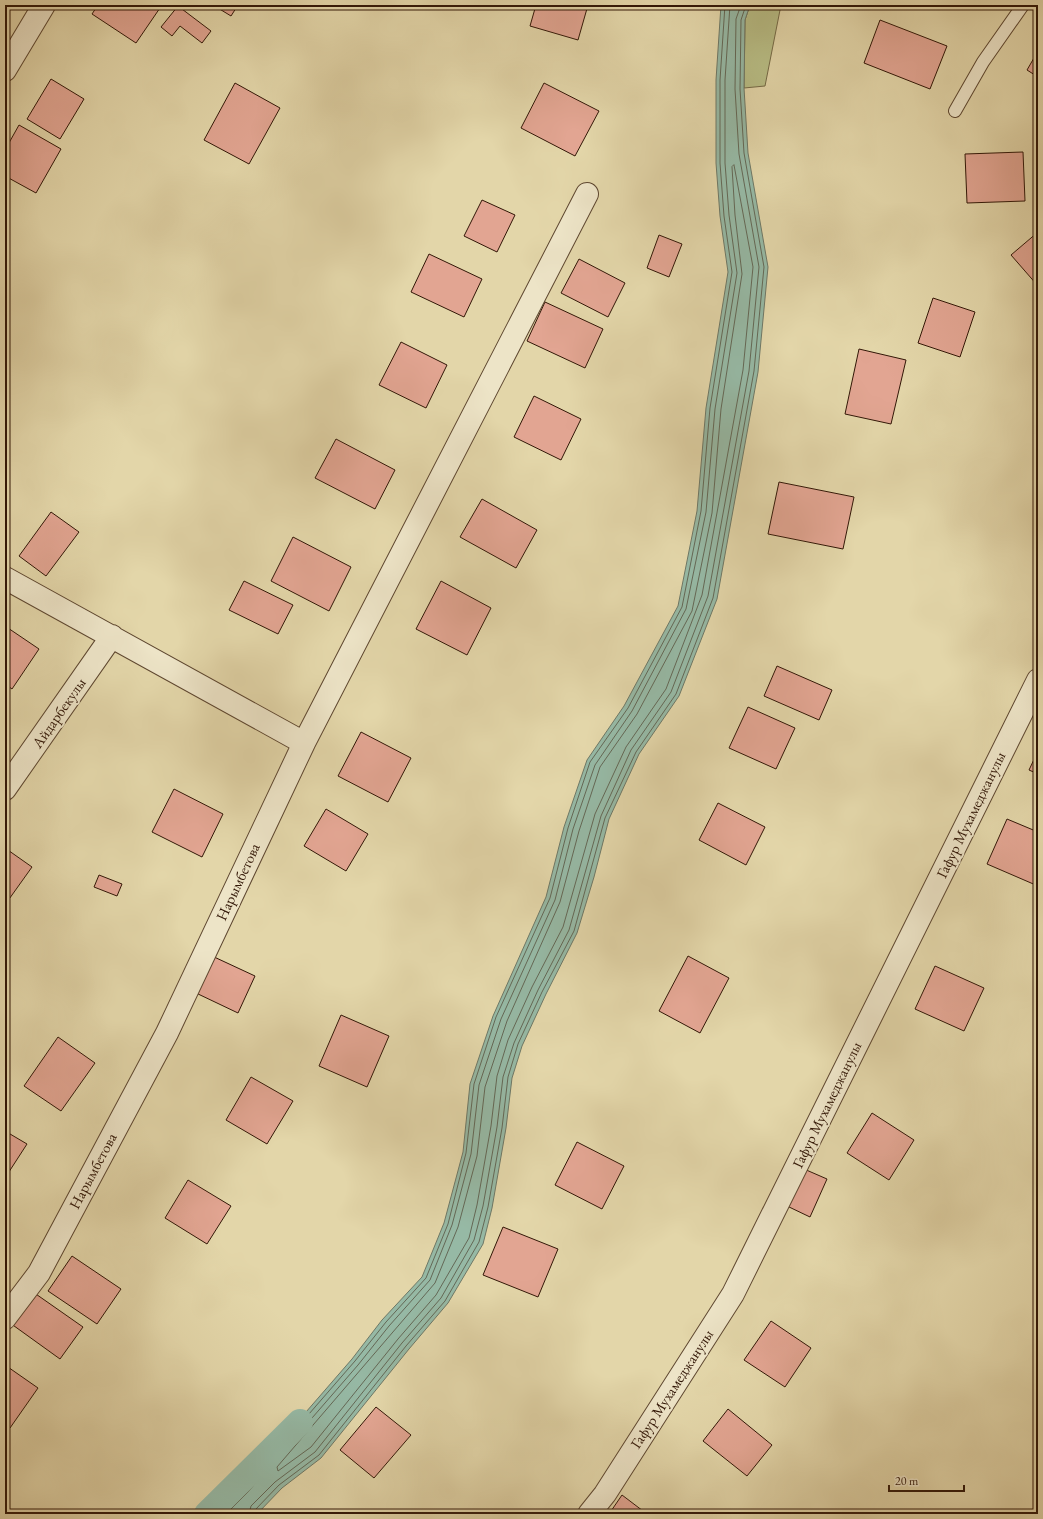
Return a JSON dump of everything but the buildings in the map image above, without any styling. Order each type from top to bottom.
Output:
[{"type":"street","points":[[5,70],[44,5]]},
{"type":"street","name":"Нарымбетова","points":[[5,1318],[39,1273],[167,1033],[304,743],[587,194]]},
{"type":"street","points":[[5,578],[304,743]]},
{"type":"street","name":"Айдарбекулы","points":[[5,789],[112,636]]},
{"type":"street","name":"Гафур Мухамеджанулы","points":[[589,1514],[605,1494],[733,1294],[1038,680]]},
{"type":"lane","points":[[954,111],[983,62],[1023,5]]},
{"type":"green space","points":[[750,5],[781,5],[765,86],[744,88],[745,20]]},
{"type":"water","points":[[721,5],[750,5],[745,20],[744,88],[748,153],[768,267],[758,372],[717,599],[679,696],[639,754],[609,819],[594,877],[577,933],[522,1046],[512,1078],[506,1128],[492,1208],[483,1244],[448,1303],[321,1458],[282,1488],[257,1514],[214,1514],[240,1488],[352,1359],[382,1320],[422,1277],[444,1223],[463,1152],[470,1084],[493,1016],[546,897],[564,827],[587,760],[624,706],[678,606],[697,511],[706,408],[728,272],[720,216],[716,163],[716,80]]},
{"type":"waterway","points":[[207,1514],[300,1422]]}]
